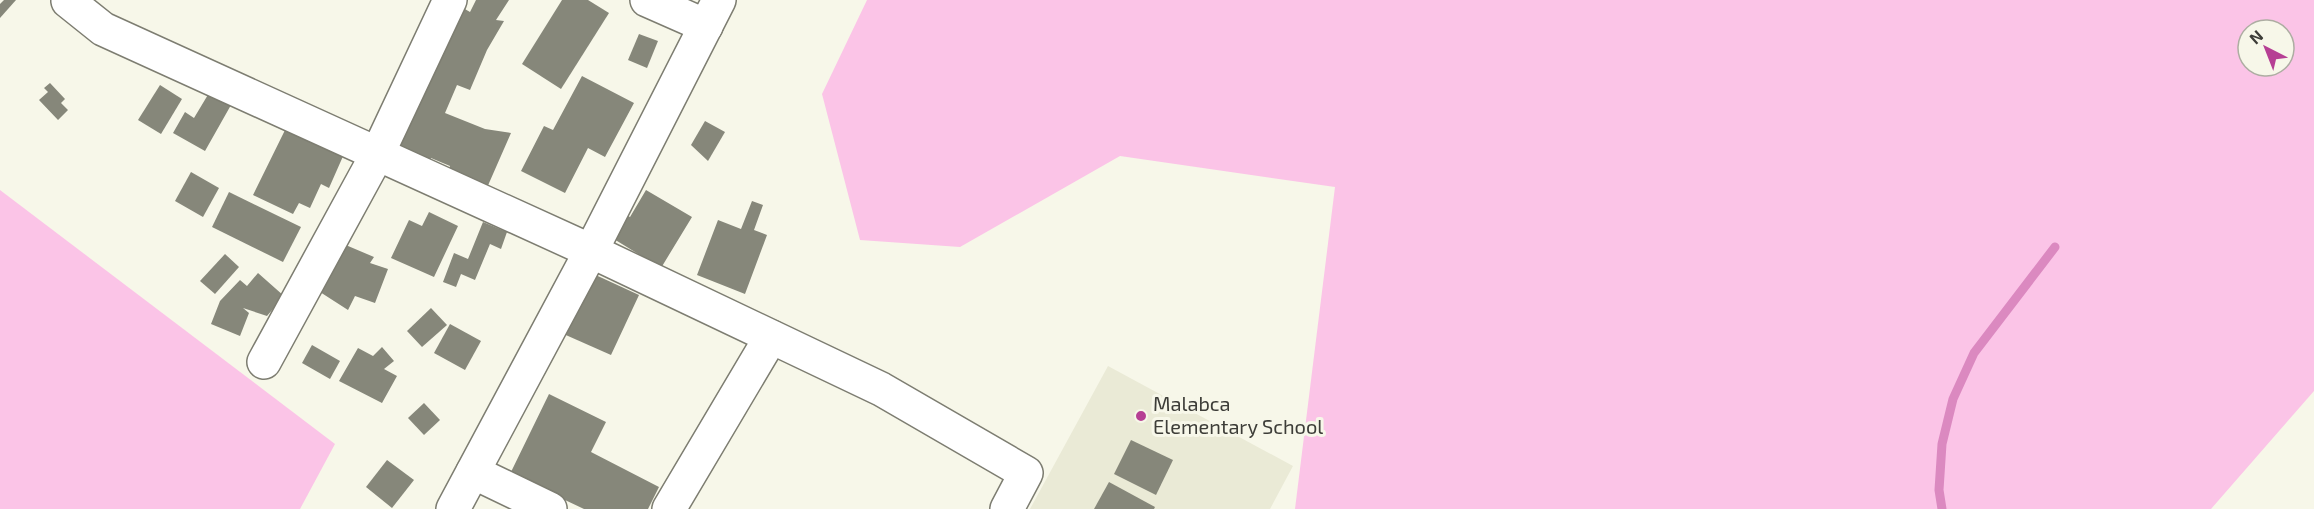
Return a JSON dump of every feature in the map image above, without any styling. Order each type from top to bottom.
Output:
[{"type":"street","points":[[264,362],[378,153],[450,0]]},
{"type":"street","points":[[453,509],[591,251],[712,13],[647,0]]},
{"type":"street","points":[[68,1],[102,29],[591,251],[881,389],[1026,474],[1007,509]]},
{"type":"street","points":[[669,509],[771,337]]},
{"type":"street","points":[[473,472],[549,509]]},
{"type":"shaded area","points":[[867,0],[2314,0],[2314,391],[2211,509],[1295,509],[1335,187],[1120,156],[960,247],[860,240],[822,94]]},
{"type":"shaded area","points":[[0,190],[335,444],[300,509],[0,509]]},
{"type":"shaded area","name":"Malabca Elementary School","points":[[1108,366],[1293,466],[1270,509],[1030,509]]},
{"type":"building","points":[[4,0],[16,0],[0,18],[0,4]]},
{"type":"building","points":[[476,0],[509,0],[496,20],[504,21],[487,50],[470,90],[457,85],[445,113],[485,129],[511,133],[486,190],[448,173],[450,166],[431,158],[426,169],[388,152],[458,5],[470,12]]},
{"type":"building","points":[[562,0],[588,0],[609,13],[561,89],[522,64]]},
{"type":"building","points":[[639,34],[658,41],[647,68],[628,60]]},
{"type":"building","points":[[582,76],[634,103],[605,157],[588,148],[565,193],[521,171],[544,126],[553,130]]},
{"type":"building","points":[[50,83],[65,99],[61,103],[68,110],[58,120],[39,100],[48,92],[44,88]]},
{"type":"building","points":[[160,85],[182,99],[161,134],[138,120]]},
{"type":"building","points":[[209,93],[231,105],[205,151],[173,133],[185,112],[194,118]]},
{"type":"building","points":[[705,121],[725,132],[708,161],[691,145]]},
{"type":"building","points":[[287,126],[344,154],[329,188],[321,184],[310,208],[299,203],[293,214],[253,195]]},
{"type":"building","points":[[191,172],[219,188],[203,217],[175,201]]},
{"type":"building","points":[[646,190],[692,217],[661,268],[609,236],[622,213],[630,217]]},
{"type":"building","points":[[229,192],[301,227],[283,262],[212,227]]},
{"type":"building","points":[[752,201],[763,205],[754,230],[767,235],[745,294],[697,275],[718,220],[741,229]]},
{"type":"building","points":[[429,212],[458,226],[434,277],[391,258],[409,220],[422,226]]},
{"type":"building","points":[[483,222],[507,232],[501,249],[490,244],[475,280],[461,274],[456,287],[443,282],[454,253],[468,259]]},
{"type":"building","points":[[341,243],[374,257],[370,263],[388,269],[375,303],[355,296],[348,310],[320,292]]},
{"type":"building","points":[[225,254],[239,267],[215,294],[200,281]]},
{"type":"building","points":[[587,271],[639,295],[611,355],[559,332]]},
{"type":"building","points":[[258,273],[284,296],[267,316],[243,308],[249,313],[240,336],[211,324],[220,301],[240,280],[247,286]]},
{"type":"building","points":[[431,308],[447,325],[422,347],[407,331]]},
{"type":"building","points":[[450,324],[481,341],[465,370],[434,353]]},
{"type":"building","points":[[312,345],[340,361],[330,379],[302,363]]},
{"type":"building","points":[[382,347],[394,361],[384,369],[397,376],[382,403],[339,381],[358,348],[373,356]]},
{"type":"building","points":[[549,394],[606,422],[591,452],[659,487],[648,509],[584,509],[510,474]]},
{"type":"building","points":[[424,403],[440,420],[424,435],[408,418]]},
{"type":"building","points":[[1131,440],[1173,460],[1156,495],[1114,474]]},
{"type":"building","points":[[387,460],[414,480],[392,508],[366,487]]},
{"type":"building","points":[[1109,482],[1155,507],[1154,509],[1094,509]]},
{"type":"waterway","points":[[1942,509],[1939,490],[1942,444],[1953,399],[1974,353],[2055,247]]},
{"type":"place","name":"Malabca Elementary School","points":[[1141,416]]}]
